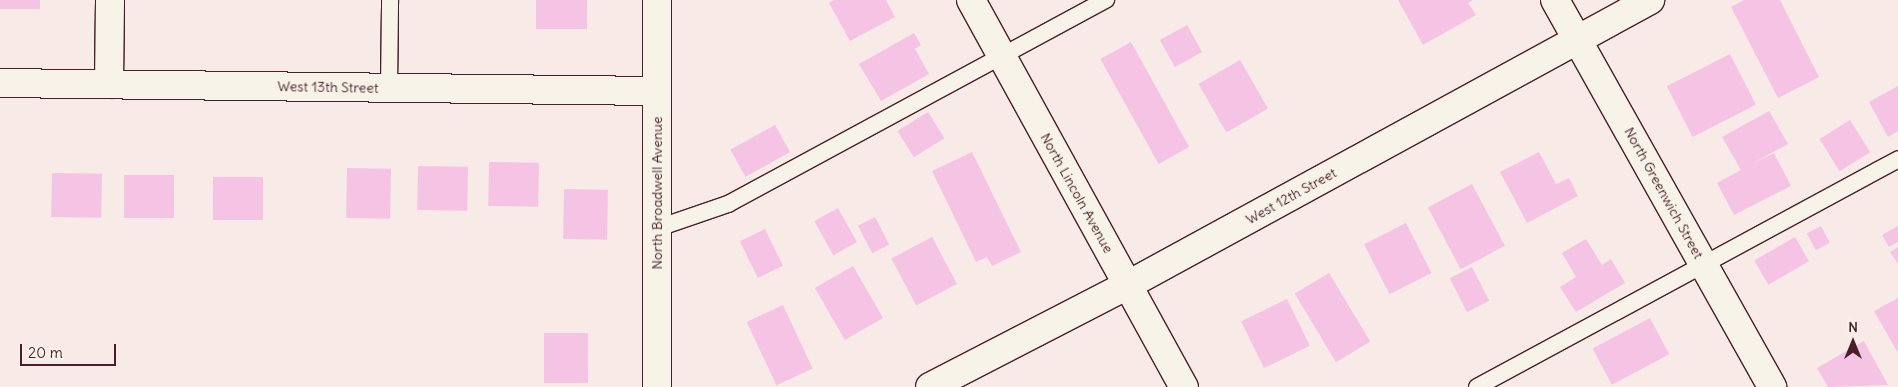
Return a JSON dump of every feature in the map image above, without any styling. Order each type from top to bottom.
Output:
[{"type":"street","points":[[109,84],[110,0]]},
{"type":"street","name":"North Broadwell Avenue","points":[[657,0],[657,387]]},
{"type":"street","name":"North Lincoln Avenue","points":[[970,0],[1184,387]]},
{"type":"street","name":"North Greenwich Street","points":[[1555,0],[1772,387]]},
{"type":"street","name":"West 12th Street","points":[[930,387],[1128,285],[1650,0]]},
{"type":"street","name":"West 13th Street","points":[[0,82],[656,92]]},
{"type":"lane","points":[[389,88],[390,0]]},
{"type":"lane","points":[[658,228],[728,204],[1106,0]]},
{"type":"lane","points":[[1476,387],[1898,159]]},
{"type":"building","points":[[0,0],[40,0],[40,9],[0,9]]},
{"type":"building","points":[[536,0],[587,0],[587,29],[536,29]]},
{"type":"building","points":[[834,0],[886,0],[895,17],[850,41],[829,3]]},
{"type":"building","points":[[1398,0],[1473,0],[1468,3],[1476,15],[1423,45]]},
{"type":"building","points":[[1744,0],[1780,0],[1819,77],[1778,98],[1731,7]]},
{"type":"building","points":[[1187,25],[1202,52],[1175,67],[1160,40]]},
{"type":"building","points":[[914,33],[921,45],[915,49],[929,74],[881,101],[859,64]]},
{"type":"building","points":[[1131,42],[1189,147],[1159,164],[1100,59]]},
{"type":"building","points":[[1730,54],[1756,105],[1693,137],[1667,86]]},
{"type":"building","points":[[1240,60],[1268,108],[1226,132],[1198,84]]},
{"type":"building","points":[[1898,86],[1898,131],[1888,137],[1869,102]]},
{"type":"building","points":[[1769,111],[1788,144],[1753,163],[1774,153],[1791,186],[1734,215],[1717,183],[1741,170],[1722,137]]},
{"type":"building","points":[[928,112],[944,138],[914,157],[897,131]]},
{"type":"building","points":[[1850,120],[1870,152],[1840,171],[1819,139]]},
{"type":"building","points":[[775,125],[790,152],[745,177],[730,150]]},
{"type":"building","points":[[972,152],[1021,252],[992,266],[987,257],[976,262],[932,171]]},
{"type":"building","points":[[1539,152],[1556,184],[1569,178],[1578,196],[1527,223],[1500,172]]},
{"type":"building","points":[[489,162],[539,163],[538,207],[488,206]]},
{"type":"building","points":[[418,166],[468,167],[467,211],[417,210]]},
{"type":"building","points":[[347,168],[391,169],[390,219],[346,218]]},
{"type":"building","points":[[52,173],[102,174],[101,218],[51,217]]},
{"type":"building","points":[[124,175],[174,175],[174,218],[124,218]]},
{"type":"building","points":[[213,177],[263,177],[263,220],[213,220]]},
{"type":"building","points":[[1472,184],[1505,246],[1461,269],[1428,207]]},
{"type":"building","points":[[564,189],[608,190],[607,240],[563,239]]},
{"type":"building","points":[[838,208],[857,242],[833,255],[814,221]]},
{"type":"building","points":[[875,217],[889,245],[872,253],[858,226]]},
{"type":"building","points":[[1406,223],[1431,273],[1390,294],[1364,244]]},
{"type":"building","points":[[1821,226],[1830,243],[1816,250],[1807,234]]},
{"type":"building","points":[[1898,226],[1898,242],[1889,247],[1882,235]]},
{"type":"building","points":[[765,229],[783,266],[758,278],[740,241]]},
{"type":"building","points":[[932,237],[957,284],[916,305],[891,259]]},
{"type":"building","points":[[1795,237],[1809,261],[1768,285],[1754,260]]},
{"type":"building","points":[[1586,239],[1602,265],[1611,259],[1625,283],[1576,312],[1560,287],[1576,277],[1562,253]]},
{"type":"building","points":[[1898,247],[1898,264],[1890,252]]},
{"type":"building","points":[[853,266],[883,318],[845,340],[815,288]]},
{"type":"building","points":[[1472,267],[1489,301],[1467,312],[1450,278]]},
{"type":"building","points":[[1329,273],[1370,342],[1336,362],[1295,294]]},
{"type":"building","points":[[1898,298],[1898,353],[1874,311]]},
{"type":"building","points":[[1287,299],[1310,346],[1264,368],[1241,321]]},
{"type":"building","points":[[783,305],[813,368],[776,385],[747,322]]},
{"type":"building","points":[[1650,318],[1669,354],[1612,385],[1593,349]]},
{"type":"building","points":[[544,333],[588,333],[588,383],[544,383]]},
{"type":"building","points":[[1864,341],[1888,385],[1828,387],[1817,368]]}]
